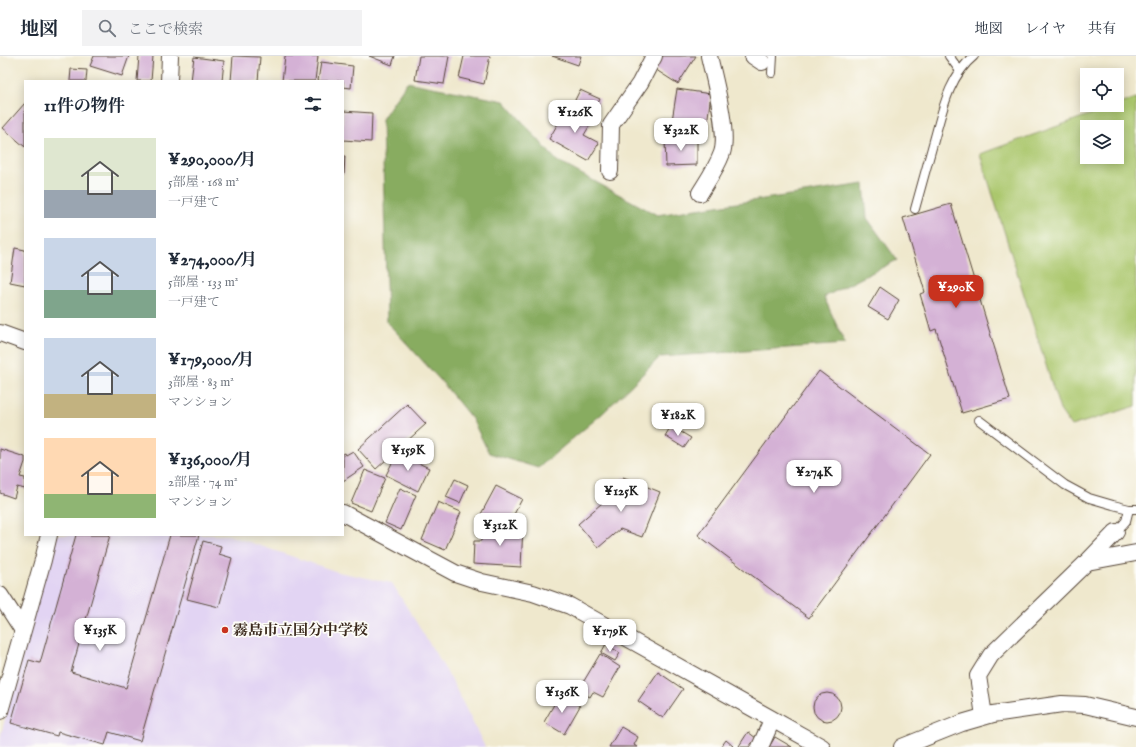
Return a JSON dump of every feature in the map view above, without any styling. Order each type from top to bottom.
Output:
[{"type":"street","points":[[169,80],[170,56]]},
{"type":"street","points":[[610,171],[611,125],[640,83],[654,56]]},
{"type":"street","points":[[700,193],[716,168],[723,151],[725,132],[709,56]]},
{"type":"street","points":[[0,333],[24,342]]},
{"type":"street","points":[[344,514],[455,573],[482,582],[533,593],[570,606],[822,747]]},
{"type":"street","points":[[984,716],[978,676],[991,655],[1116,532]]},
{"type":"street","points":[[0,711],[49,536]]},
{"type":"street","points":[[1087,562],[1136,553]]},
{"type":"street","points":[[0,595],[22,629]]},
{"type":"street","points":[[902,747],[962,723],[984,716],[1062,704],[1085,705],[1136,717]]},
{"type":"street","points":[[760,747],[772,720]]},
{"type":"lane","points":[[949,56],[960,71]]},
{"type":"lane","points":[[915,209],[949,90],[960,71],[974,56]]},
{"type":"lane","points":[[979,420],[1064,485],[1089,498],[1132,509],[1126,521],[1116,532]]},
{"type":"shaded area","name":"霧島市立国分中学校","points":[[54,536],[231,536],[338,572],[392,583],[450,677],[485,747],[0,747],[0,738]]},
{"type":"green space","points":[[407,82],[504,101],[557,161],[657,215],[864,184],[867,218],[897,260],[824,297],[845,344],[660,357],[603,413],[538,468],[489,453],[472,419],[441,381],[387,322],[382,119]]},
{"type":"green space","points":[[1136,98],[1136,406],[1071,426],[1060,410],[980,154],[1097,112],[1124,112],[1124,102]]},
{"type":"building","points":[[94,56],[129,56],[122,76],[90,66]]},
{"type":"building","points":[[139,56],[153,56],[151,80],[137,80]]},
{"type":"building","points":[[233,56],[260,57],[258,80],[231,80]]},
{"type":"building","points":[[285,56],[318,56],[315,80],[282,80]]},
{"type":"building","points":[[369,56],[395,56],[392,65]]},
{"type":"building","points":[[419,56],[449,56],[444,84],[415,80]]},
{"type":"building","points":[[464,56],[490,56],[484,84],[459,78]]},
{"type":"building","points":[[552,56],[581,56],[578,65]]},
{"type":"building","points":[[657,56],[696,56],[678,84],[650,66]]},
{"type":"building","points":[[194,57],[224,61],[222,80],[191,80]]},
{"type":"building","points":[[321,62],[353,66],[351,88],[344,87],[344,80],[318,80]]},
{"type":"building","points":[[71,69],[87,70],[86,80],[70,80]]},
{"type":"building","points":[[677,89],[711,94],[706,132],[671,127]]},
{"type":"building","points":[[580,90],[600,99],[592,116],[572,106]]},
{"type":"building","points":[[24,104],[24,146],[3,128]]},
{"type":"building","points":[[568,106],[593,120],[584,135],[599,143],[588,161],[549,139]]},
{"type":"building","points":[[344,111],[372,113],[371,142],[344,140]]},
{"type":"building","points":[[697,139],[697,165],[666,166],[665,140]]},
{"type":"building","points":[[951,204],[1010,399],[962,413],[936,329],[931,331],[920,294],[925,292],[903,218]]},
{"type":"building","points":[[15,248],[24,250],[24,285],[10,282]]},
{"type":"building","points":[[880,287],[899,300],[888,319],[868,307]]},
{"type":"building","points":[[819,371],[930,454],[809,618],[698,535]]},
{"type":"building","points":[[407,404],[426,424],[376,469],[358,449]]},
{"type":"building","points":[[671,426],[691,438],[684,448],[665,436]]},
{"type":"building","points":[[0,449],[24,457],[24,465],[20,477],[24,478],[24,489],[17,487],[14,498],[0,493]]},
{"type":"building","points":[[353,451],[364,467],[344,480],[344,454],[346,455]]},
{"type":"building","points":[[397,453],[429,468],[418,491],[386,475]]},
{"type":"building","points":[[365,470],[385,478],[371,511],[351,503]]},
{"type":"building","points":[[623,477],[660,492],[642,537],[620,529],[598,548],[578,524],[618,489]]},
{"type":"building","points":[[455,479],[468,485],[460,503],[446,497]]},
{"type":"building","points":[[496,486],[522,499],[510,522],[495,515],[493,519],[481,514]]},
{"type":"building","points":[[400,488],[416,495],[401,530],[385,523]]},
{"type":"building","points":[[438,502],[461,512],[445,550],[422,540]]},
{"type":"building","points":[[493,523],[523,526],[521,567],[473,564],[474,541],[481,541],[482,531],[493,532]]},
{"type":"building","points":[[76,536],[110,536],[71,672],[126,688],[170,536],[199,536],[140,741],[109,732],[105,745],[58,732],[57,736],[11,723],[29,660],[40,663]]},
{"type":"building","points":[[203,541],[221,546],[219,554],[232,558],[219,607],[187,599]]},
{"type":"building","points":[[606,644],[620,653],[615,661],[601,653]]},
{"type":"building","points":[[600,654],[620,667],[603,697],[593,692],[590,697],[578,691]]},
{"type":"building","points":[[658,672],[683,689],[663,718],[638,701]]},
{"type":"building","points":[[827,693],[837,697],[841,707],[837,717],[827,721],[817,717],[813,707],[817,697]]},
{"type":"building","points":[[560,694],[580,706],[564,734],[544,722]]},
{"type":"building","points":[[621,727],[638,737],[634,745],[637,747],[609,747]]},
{"type":"building","points":[[748,732],[756,738],[749,747],[740,747],[739,746]]},
{"type":"building","points":[[775,737],[792,747],[769,747]]},
{"type":"building","points":[[726,740],[733,746],[732,747],[721,747]]},
{"type":"place","name":"霧島市立国分中学校","points":[[225,630]]}]
